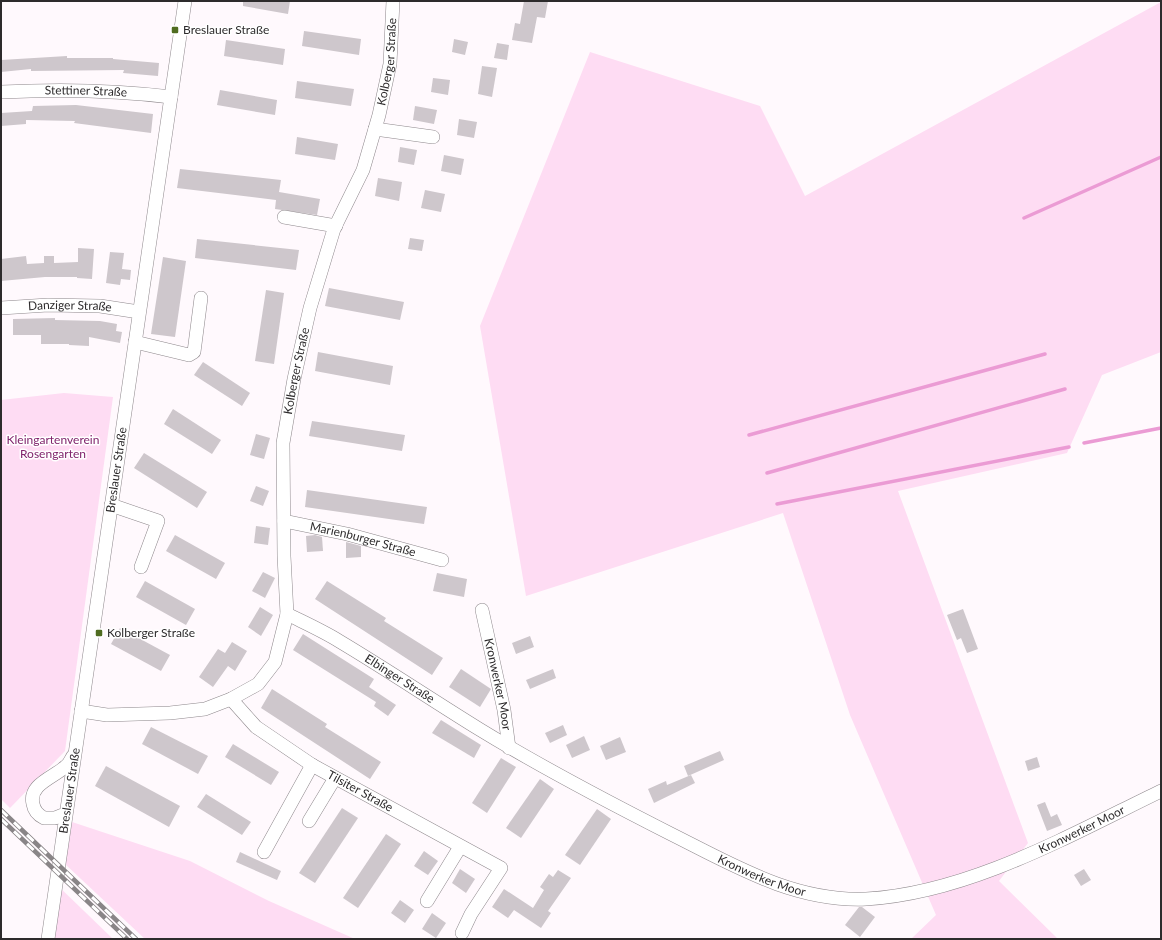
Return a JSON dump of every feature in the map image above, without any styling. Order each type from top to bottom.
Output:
[{"type":"street","name":"Breslauer Straße","points":[[48,939],[73,756],[172,97],[185,1]]},
{"type":"street","name":"Kolberger Straße","points":[[81,710],[107,714],[170,713],[205,709],[231,699],[258,684],[276,662],[287,614],[283,443],[294,379],[310,308],[336,226],[363,170],[374,129],[390,64],[393,1]]},
{"type":"street","name":"Stettiner Straße","points":[[1,92],[50,89],[141,93],[172,97]]},
{"type":"street","points":[[374,129],[434,137]]},
{"type":"street","points":[[284,217],[336,226]]},
{"type":"street","points":[[135,342],[189,355],[194,352],[201,298]]},
{"type":"street","name":"Danziger Straße","points":[[1,308],[48,305],[100,306],[139,312]]},
{"type":"street","points":[[111,506],[158,521],[141,566]]},
{"type":"street","name":"Marienburger Straße","points":[[284,521],[347,534],[442,560]]},
{"type":"street","name":"Kronwerker Moor","points":[[482,610],[504,710],[509,748],[601,798],[742,870],[784,887],[830,898],[867,899],[925,890],[980,874],[1037,850],[1161,791]]},
{"type":"street","name":"Elbinger Straße","points":[[287,614],[337,639],[509,748]]},
{"type":"street","name":"Tilsiter Straße","points":[[231,699],[256,728],[312,766],[460,848],[501,868],[471,914],[462,933]]},
{"type":"street","points":[[65,814],[55,818],[44,818],[36,811],[32,797],[41,784],[66,767],[73,756]]},
{"type":"street","points":[[264,852],[312,766]]},
{"type":"street","points":[[309,821],[335,778]]},
{"type":"street","points":[[427,902],[460,848]]},
{"type":"green space","points":[[1161,2],[1161,352],[1102,375],[1067,453],[898,491],[1028,843],[999,881],[1058,939],[911,939],[936,915],[850,715],[783,513],[526,596],[480,326],[590,52],[760,106],[805,196]]},
{"type":"green space","name":"Kleingartenverein Rosengarten","points":[[64,393],[113,397],[65,751],[10,808],[1,799],[1,400]]},
{"type":"green space","points":[[72,822],[190,861],[269,901],[355,939],[145,939],[65,864]]},
{"type":"green space","points":[[55,883],[113,939],[48,939]]},
{"type":"building","points":[[243,1],[290,1],[288,14],[243,6]]},
{"type":"building","points":[[524,1],[548,1],[545,18],[537,17],[532,43],[512,40],[515,23],[520,24]]},
{"type":"building","points":[[304,31],[361,39],[359,55],[302,46]]},
{"type":"building","points":[[454,39],[468,42],[465,55],[452,52]]},
{"type":"building","points":[[226,40],[285,49],[283,65],[224,56]]},
{"type":"building","points":[[497,43],[509,45],[507,60],[494,58]]},
{"type":"building","points":[[67,56],[67,58],[113,58],[159,63],[158,76],[123,73],[124,70],[31,71],[31,69],[1,72],[1,60]]},
{"type":"building","points":[[482,66],[497,68],[492,97],[478,94]]},
{"type":"building","points":[[433,78],[450,80],[448,95],[431,92]]},
{"type":"building","points":[[297,81],[354,89],[351,106],[295,98]]},
{"type":"building","points":[[220,90],[277,100],[275,115],[217,105]]},
{"type":"building","points":[[76,105],[153,114],[151,133],[74,123],[75,121],[26,120],[26,124],[1,126],[1,113],[32,111],[33,106]]},
{"type":"building","points":[[415,106],[437,110],[434,124],[413,120]]},
{"type":"building","points":[[459,119],[477,122],[474,138],[457,135]]},
{"type":"building","points":[[297,137],[338,144],[335,160],[295,154]]},
{"type":"building","points":[[400,147],[417,150],[414,165],[398,162]]},
{"type":"building","points":[[444,155],[464,159],[461,175],[441,171]]},
{"type":"building","points":[[180,169],[281,180],[279,192],[320,199],[317,215],[275,209],[276,200],[177,188]]},
{"type":"building","points":[[378,178],[402,182],[399,201],[375,196]]},
{"type":"building","points":[[425,190],[445,194],[441,212],[421,208]]},
{"type":"building","points":[[410,238],[424,240],[422,251],[408,249]]},
{"type":"building","points":[[197,239],[299,250],[296,270],[195,258]]},
{"type":"building","points":[[78,248],[94,249],[92,279],[77,277],[45,277],[1,281],[1,259],[26,256],[27,264],[44,263],[44,256],[54,256],[54,263],[78,262]]},
{"type":"building","points":[[110,252],[124,253],[122,269],[131,270],[130,280],[121,279],[120,285],[106,283]]},
{"type":"building","points":[[163,257],[186,261],[175,337],[151,334]]},
{"type":"building","points":[[329,288],[404,302],[400,320],[325,306]]},
{"type":"building","points":[[266,290],[284,293],[274,364],[255,361]]},
{"type":"building","points":[[55,318],[55,320],[100,321],[117,324],[116,331],[122,332],[120,343],[89,337],[89,346],[41,344],[41,335],[13,335],[13,319]]},
{"type":"building","points":[[318,352],[393,366],[390,385],[315,371]]},
{"type":"building","points":[[203,362],[250,393],[242,406],[194,375]]},
{"type":"building","points":[[173,409],[221,440],[212,454],[164,424]]},
{"type":"building","points":[[312,421],[405,435],[402,451],[309,436]]},
{"type":"building","points":[[256,434],[270,438],[264,459],[250,455]]},
{"type":"building","points":[[144,453],[207,492],[197,508],[134,468]]},
{"type":"building","points":[[256,486],[269,491],[263,506],[250,501]]},
{"type":"building","points":[[307,490],[427,507],[424,524],[305,507]]},
{"type":"building","points":[[256,526],[270,528],[268,545],[254,543]]},
{"type":"building","points":[[175,535],[225,563],[216,579],[166,551]]},
{"type":"building","points":[[315,535],[322,537],[323,551],[307,552],[306,536]]},
{"type":"building","points":[[346,542],[361,546],[361,557],[346,558]]},
{"type":"building","points":[[263,572],[275,578],[265,598],[252,591]]},
{"type":"building","points":[[437,573],[467,579],[464,597],[433,591]]},
{"type":"building","points":[[145,581],[195,609],[186,625],[136,597]]},
{"type":"building","points":[[327,581],[386,618],[384,621],[443,658],[432,675],[315,599]]},
{"type":"building","points":[[260,607],[273,615],[261,636],[248,627]]},
{"type":"building","points":[[963,609],[978,649],[967,653],[961,638],[957,640],[947,615]]},
{"type":"building","points":[[120,628],[170,655],[161,671],[111,644]]},
{"type":"building","points":[[303,634],[374,679],[369,687],[396,705],[388,716],[374,706],[376,702],[293,650]]},
{"type":"building","points":[[530,636],[534,647],[516,654],[512,643]]},
{"type":"building","points":[[232,642],[247,651],[235,671],[228,666],[213,687],[199,677],[218,649],[225,653]]},
{"type":"building","points":[[461,669],[491,689],[480,707],[449,687]]},
{"type":"building","points":[[553,669],[556,678],[530,689],[526,680]]},
{"type":"building","points":[[272,689],[327,724],[325,727],[381,762],[370,779],[261,708]]},
{"type":"building","points":[[441,720],[481,745],[474,758],[432,733]]},
{"type":"building","points":[[563,725],[567,735],[550,743],[545,733]]},
{"type":"building","points":[[151,727],[208,756],[198,774],[142,744]]},
{"type":"building","points":[[584,736],[590,750],[572,758],[566,745]]},
{"type":"building","points":[[620,737],[626,752],[606,760],[600,746]]},
{"type":"building","points":[[233,744],[279,772],[271,785],[225,757]]},
{"type":"building","points":[[720,751],[724,760],[688,776],[684,766]]},
{"type":"building","points":[[1037,757],[1040,767],[1028,771],[1025,761]]},
{"type":"building","points":[[501,758],[516,767],[487,813],[472,803]]},
{"type":"building","points":[[106,766],[180,806],[169,827],[95,786]]},
{"type":"building","points":[[691,775],[695,783],[654,803],[648,789],[666,781],[667,785]]},
{"type":"building","points":[[540,779],[554,789],[521,838],[506,828]]},
{"type":"building","points":[[206,794],[251,822],[242,835],[197,807]]},
{"type":"building","points":[[1045,802],[1051,817],[1057,814],[1062,825],[1047,831],[1037,805]]},
{"type":"building","points":[[342,808],[358,818],[315,883],[299,873]]},
{"type":"building","points":[[597,809],[611,819],[580,865],[565,855]]},
{"type":"building","points":[[386,834],[401,844],[358,908],[343,898]]},
{"type":"building","points":[[424,851],[438,861],[428,875],[414,866]]},
{"type":"building","points":[[240,852],[281,871],[277,880],[236,862]]},
{"type":"building","points":[[460,869],[475,879],[466,893],[452,883]]},
{"type":"building","points":[[1084,869],[1091,880],[1081,886],[1074,875]]},
{"type":"building","points":[[558,870],[571,878],[548,911],[551,913],[541,928],[514,910],[508,918],[492,907],[504,889],[533,908],[544,890],[540,887],[549,874],[553,877]]},
{"type":"building","points":[[400,900],[414,910],[405,923],[391,913]]},
{"type":"building","points":[[859,907],[862,907],[875,917],[860,937],[845,925]]},
{"type":"building","points":[[432,913],[446,923],[436,938],[422,929]]},
{"type":"waterway","points":[[1024,218],[1161,157]]},
{"type":"waterway","points":[[749,435],[1045,354]]},
{"type":"waterway","points":[[767,473],[1065,389]]},
{"type":"waterway","points":[[1084,443],[1161,428]]},
{"type":"waterway","points":[[777,504],[1069,447]]},
{"type":"railway","points":[[1,810],[136,939]]},
{"type":"railway","points":[[1,819],[127,939]]},
{"type":"place","name":"Breslauer Straße","points":[[175,30]]},
{"type":"place","name":"Kolberger Straße","points":[[99,633]]}]
